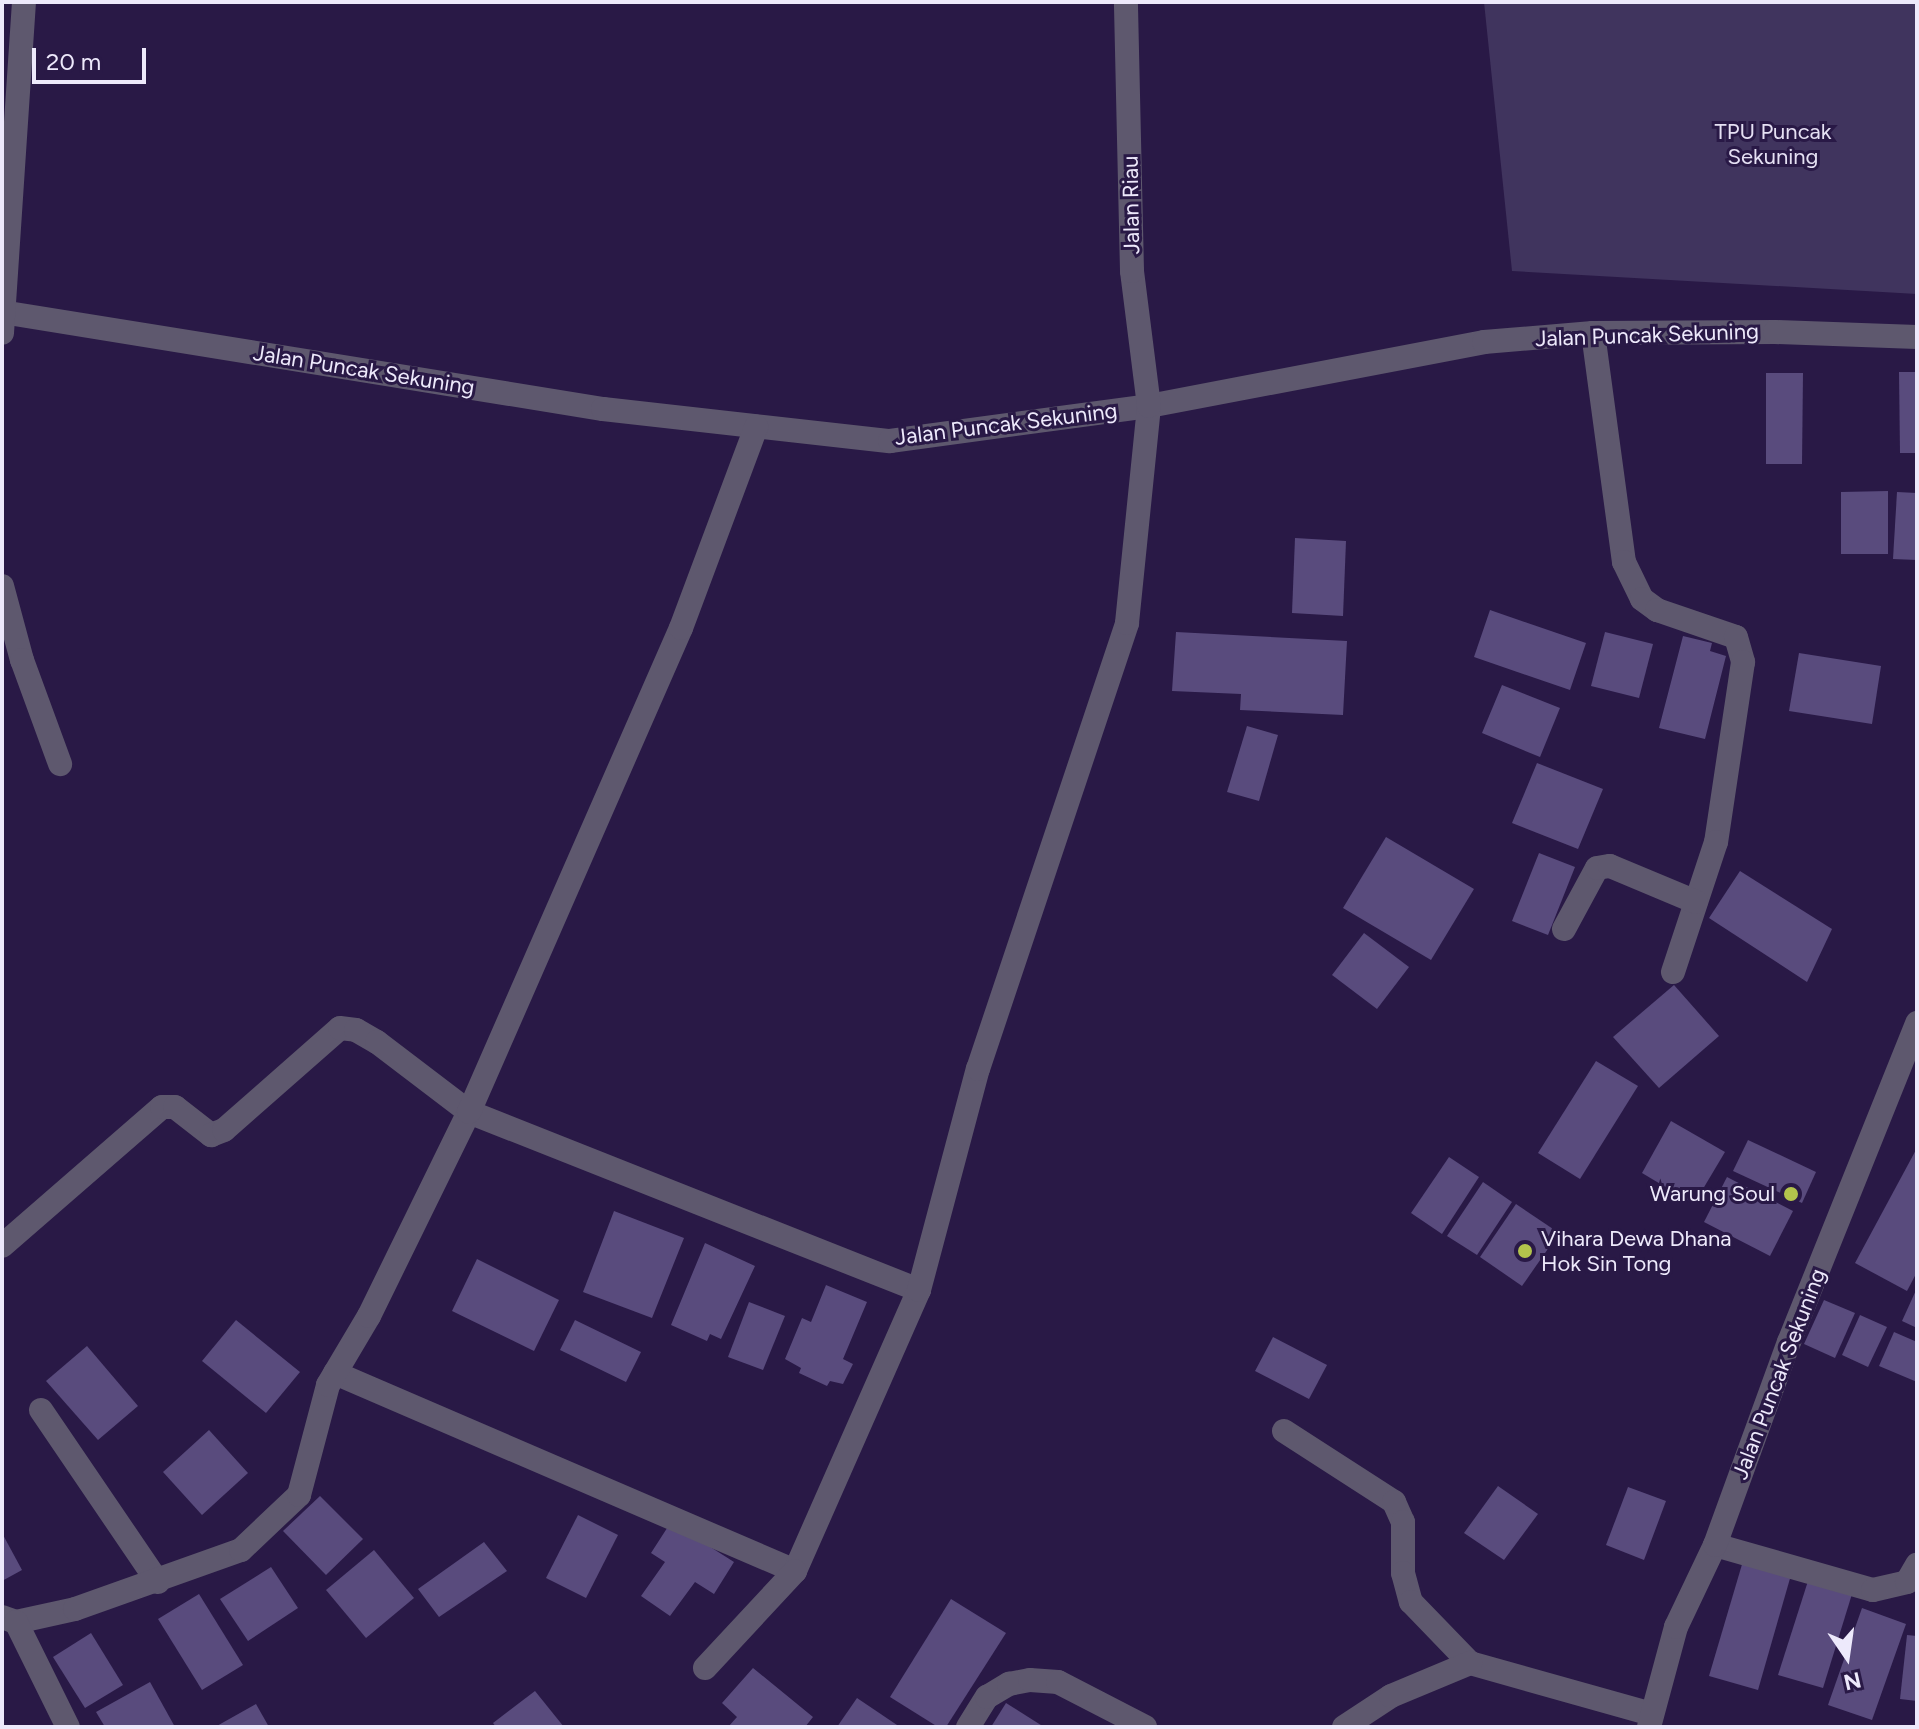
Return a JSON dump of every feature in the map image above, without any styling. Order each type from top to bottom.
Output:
[{"type":"street","points":[[3,319],[12,40],[24,2]]},
{"type":"street","name":"Jalan Riau","points":[[705,1668],[795,1571],[919,1290],[978,1069],[1127,623],[1149,406],[1132,271],[1126,2]]},
{"type":"street","name":"Jalan Puncak Sekuning","points":[[3,319],[603,409],[890,441],[1149,406],[1484,342],[1593,333],[1775,332],[1917,337]]},
{"type":"street","points":[[1593,333],[1624,562],[1642,599],[1657,610],[1736,637],[1743,662],[1716,842],[1673,972]]},
{"type":"street","points":[[68,1727],[9,1620],[158,1582],[241,1550],[299,1495],[335,1373],[369,1316],[469,1112],[681,628],[756,427]]},
{"type":"street","points":[[2,586],[22,660],[60,764]]},
{"type":"street","points":[[1564,929],[1597,868],[1610,866],[1696,902]]},
{"type":"street","name":"Jalan Puncak Sekuning","points":[[1651,1721],[1676,1627],[1715,1545],[1789,1342],[1917,1023]]},
{"type":"street","points":[[2,1246],[162,1107],[175,1107],[211,1135],[224,1130],[340,1028],[356,1030],[377,1042],[469,1112],[919,1290]]},
{"type":"street","points":[[335,1373],[795,1571]]},
{"type":"street","points":[[41,1410],[158,1582]]},
{"type":"street","points":[[1284,1431],[1394,1502],[1403,1522],[1403,1573],[1411,1602],[1470,1663],[1651,1721]]},
{"type":"street","points":[[1715,1545],[1873,1590],[1907,1582],[1917,1565]]},
{"type":"street","points":[[1344,1727],[1391,1696],[1470,1663]]},
{"type":"street","points":[[968,1727],[987,1697],[1009,1684],[1030,1680],[1058,1682],[1145,1727]]},
{"type":"green space","name":"TPU Puncak Sekuning","points":[[1484,2],[1917,2],[1917,294],[1512,271]]},
{"type":"building","points":[[1899,372],[1917,372],[1917,453],[1900,453]]},
{"type":"building","points":[[1766,373],[1803,373],[1802,464],[1766,464]]},
{"type":"building","points":[[1888,491],[1888,554],[1841,554],[1841,492]]},
{"type":"building","points":[[1897,492],[1917,493],[1917,560],[1893,559]]},
{"type":"building","points":[[1295,538],[1346,541],[1343,616],[1292,613]]},
{"type":"building","points":[[1490,610],[1586,643],[1570,690],[1474,657]]},
{"type":"building","points":[[1176,632],[1347,641],[1343,715],[1240,710],[1241,694],[1172,691]]},
{"type":"building","points":[[1605,632],[1653,644],[1639,698],[1591,686]]},
{"type":"building","points":[[1683,636],[1712,643],[1710,651],[1726,656],[1705,739],[1659,728]]},
{"type":"building","points":[[1799,653],[1881,666],[1872,724],[1789,711]]},
{"type":"building","points":[[1502,685],[1560,708],[1540,757],[1482,733]]},
{"type":"building","points":[[1247,726],[1278,735],[1259,801],[1227,792]]},
{"type":"building","points":[[1537,763],[1603,789],[1578,849],[1512,823]]},
{"type":"building","points":[[1386,837],[1474,889],[1431,960],[1343,908]]},
{"type":"building","points":[[1539,853],[1575,867],[1548,935],[1512,921]]},
{"type":"building","points":[[1740,871],[1832,929],[1807,982],[1709,918]]},
{"type":"building","points":[[1364,933],[1409,967],[1377,1009],[1332,975]]},
{"type":"building","points":[[1674,985],[1719,1036],[1659,1088],[1613,1037]]},
{"type":"building","points":[[1596,1061],[1638,1086],[1580,1179],[1538,1153]]},
{"type":"building","points":[[1671,1121],[1725,1152],[1694,1204],[1642,1173]]},
{"type":"building","points":[[1748,1140],[1816,1172],[1802,1203],[1733,1171]]},
{"type":"building","points":[[1917,1148],[1917,1272],[1907,1291],[1855,1263]]},
{"type":"building","points":[[1449,1157],[1479,1177],[1442,1234],[1411,1213]]},
{"type":"building","points":[[1727,1177],[1793,1211],[1770,1256],[1704,1222]]},
{"type":"building","points":[[1483,1182],[1512,1202],[1477,1255],[1447,1236]]},
{"type":"building","points":[[1516,1204],[1559,1233],[1522,1286],[1480,1257]]},
{"type":"building","points":[[614,1211],[684,1238],[652,1318],[583,1292]]},
{"type":"building","points":[[705,1243],[755,1266],[721,1339],[710,1334],[707,1341],[671,1325]]},
{"type":"building","points":[[477,1259],[559,1300],[534,1351],[452,1311]]},
{"type":"building","points":[[826,1285],[867,1302],[843,1359],[853,1364],[843,1384],[830,1381],[827,1386],[799,1373],[801,1368],[785,1359],[802,1318],[811,1322]]},
{"type":"building","points":[[1917,1288],[1917,1328],[1902,1321]]},
{"type":"building","points":[[1824,1300],[1855,1313],[1835,1358],[1804,1344]]},
{"type":"building","points":[[749,1302],[785,1316],[763,1370],[728,1357]]},
{"type":"building","points":[[1860,1315],[1887,1327],[1868,1367],[1842,1355]]},
{"type":"building","points":[[236,1320],[300,1372],[266,1413],[202,1361]]},
{"type":"building","points":[[575,1320],[641,1352],[626,1382],[560,1350]]},
{"type":"building","points":[[1894,1332],[1917,1342],[1917,1382],[1879,1366]]},
{"type":"building","points":[[1273,1337],[1327,1365],[1309,1399],[1255,1371]]},
{"type":"building","points":[[87,1346],[138,1406],[98,1440],[46,1381]]},
{"type":"building","points":[[209,1430],[248,1473],[202,1515],[163,1472]]},
{"type":"building","points":[[1498,1486],[1538,1514],[1504,1560],[1464,1533]]},
{"type":"building","points":[[1628,1487],[1666,1501],[1644,1560],[1606,1545]]},
{"type":"building","points":[[320,1496],[363,1539],[326,1575],[283,1531]]},
{"type":"building","points":[[578,1515],[618,1535],[586,1598],[546,1578]]},
{"type":"building","points":[[671,1522],[734,1562],[714,1594],[695,1582],[670,1616],[641,1596],[665,1562],[651,1553]]},
{"type":"building","points":[[2,1533],[22,1570],[2,1581]]},
{"type":"building","points":[[484,1542],[507,1571],[439,1617],[418,1589]]},
{"type":"building","points":[[374,1550],[414,1598],[366,1638],[326,1590]]},
{"type":"building","points":[[1743,1561],[1791,1575],[1758,1690],[1709,1676]]},
{"type":"building","points":[[271,1567],[298,1608],[248,1641],[220,1599]]},
{"type":"building","points":[[1808,1581],[1852,1594],[1823,1688],[1778,1675]]},
{"type":"building","points":[[199,1594],[243,1665],[202,1690],[158,1619]]},
{"type":"building","points":[[951,1599],[1006,1633],[946,1727],[938,1727],[890,1697]]},
{"type":"building","points":[[1862,1608],[1906,1624],[1872,1720],[1828,1705]]},
{"type":"building","points":[[91,1633],[123,1685],[85,1708],[53,1657]]},
{"type":"building","points":[[1907,1635],[1917,1636],[1917,1701],[1900,1699]]},
{"type":"building","points":[[753,1668],[813,1717],[805,1727],[728,1727],[737,1717],[722,1703]]},
{"type":"building","points":[[150,1682],[175,1727],[105,1727],[96,1712]]},
{"type":"building","points":[[535,1691],[564,1727],[496,1727],[493,1723]]},
{"type":"building","points":[[857,1698],[900,1727],[837,1727]]},
{"type":"building","points":[[1006,1703],[1044,1727],[991,1727]]},
{"type":"building","points":[[256,1704],[269,1727],[215,1727]]},
{"type":"place","name":"Warung Soul","points":[[1791,1194]]},
{"type":"place","name":"Vihara Dewa Dhana Hok Sin Tong","points":[[1525,1251]]}]
